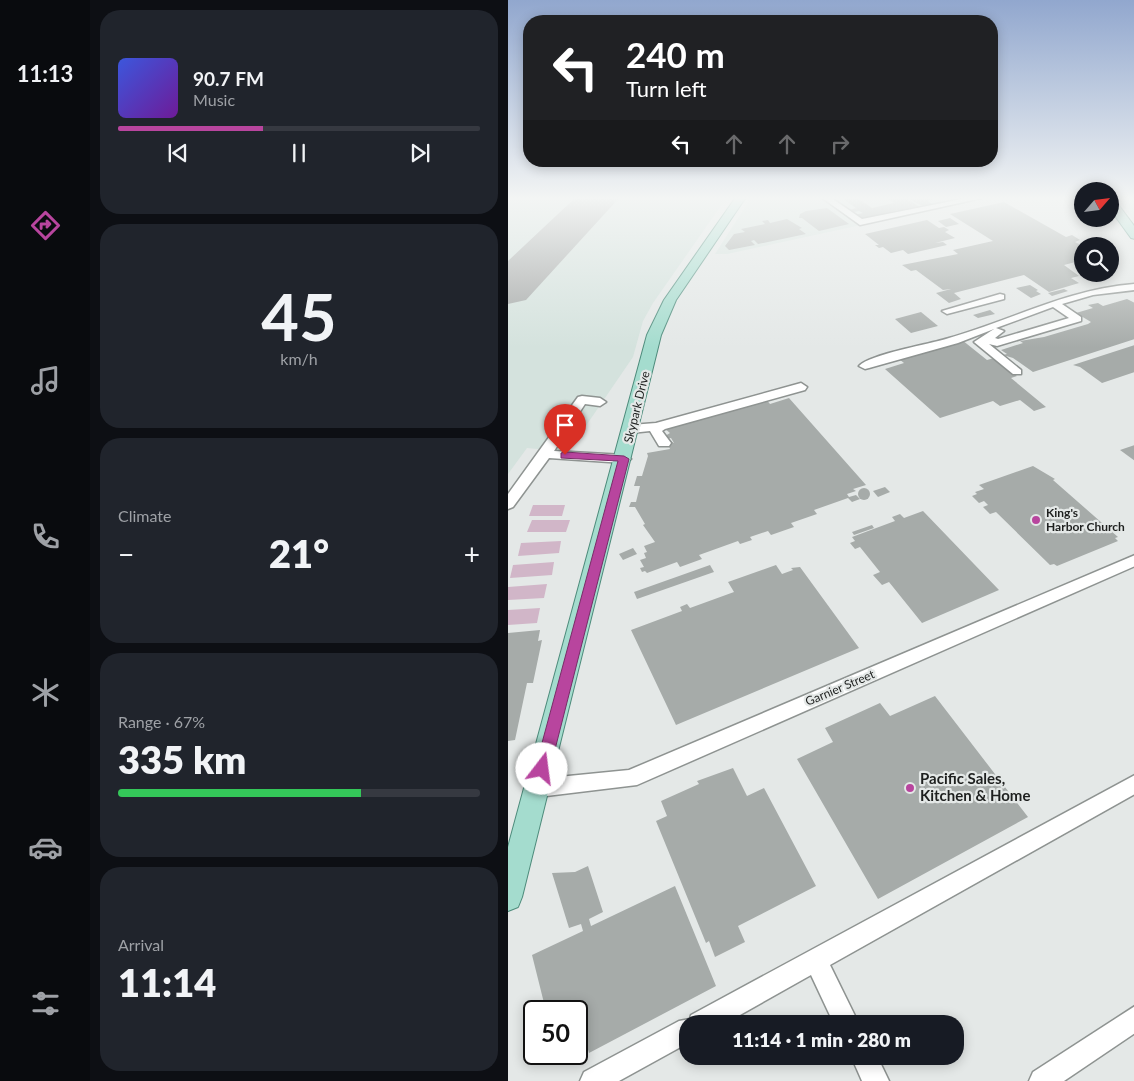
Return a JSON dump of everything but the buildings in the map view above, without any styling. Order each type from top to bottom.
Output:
[{"type":"main road","name":"Skypark Drive","points":[[508,897],[632,429],[654,335],[670,300],[706,247]]},
{"type":"street","points":[[865,366],[980,335],[1017,315],[1059,307],[1115,287],[1133,291]]},
{"type":"street","points":[[947,311],[1000,297]]},
{"type":"street","points":[[980,335],[997,343],[1077,319],[1059,307]]},
{"type":"street","points":[[980,335],[982,345],[1017,372]]},
{"type":"street","points":[[632,429],[657,427],[782,391],[801,388]]},
{"type":"street","points":[[508,504],[582,400],[600,402]]},
{"type":"street","points":[[657,427],[655,430],[664,443]]},
{"type":"street","points":[[545,454],[624,459]]},
{"type":"street","name":"Garnier Street","points":[[538,788],[630,779],[1134,560]]},
{"type":"street","points":[[717,1015],[1134,784]]},
{"type":"street","points":[[816,961],[843,1015]]},
{"type":"street","points":[[1042,1081],[1134,1018]]},
{"type":"street","points":[[593,1081],[679,1035]]},
{"type":"street","points":[[868,1065],[876,1081]]},
{"type":"shaded area","points":[[508,247],[692,247],[653,303],[643,321],[633,357],[568,452],[527,448],[508,474]]},
{"type":"shaded area","points":[[719,247],[757,247],[727,254],[715,254]]},
{"type":"shaded area","points":[[533,505],[565,505],[562,516],[529,516]]},
{"type":"shaded area","points":[[532,520],[570,520],[566,532],[527,532]]},
{"type":"shaded area","points":[[561,541],[559,553],[518,556],[521,543]]},
{"type":"shaded area","points":[[554,562],[552,575],[510,578],[513,565]]},
{"type":"shaded area","points":[[547,584],[544,598],[508,600],[508,587]]},
{"type":"shaded area","points":[[540,608],[537,623],[508,625],[508,610]]},
{"type":"runway","points":[[508,289],[549,247]]},
{"type":"place","name":"King's Harbor Church","points":[[1036,520]]},
{"type":"place","name":"Pacific Sales, Kitchen & Home","points":[[910,788]]},
{"type":"route","points":[[542,769],[624,459],[565,455]]}]
